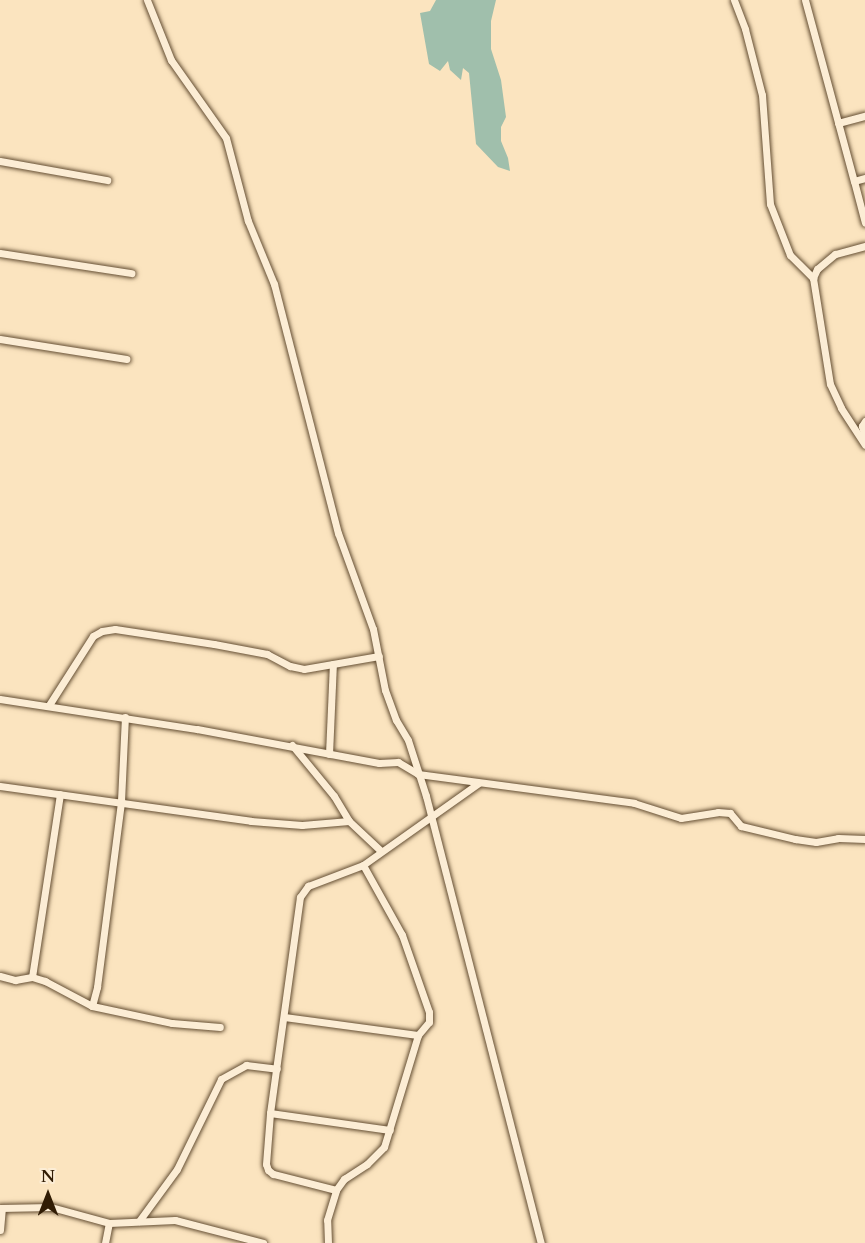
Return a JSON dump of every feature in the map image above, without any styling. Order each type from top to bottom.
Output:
[{"type":"street","points":[[147,0],[175,68],[226,138],[248,221],[274,284],[332,510],[350,571],[373,629],[385,690],[396,720],[408,740],[430,815],[541,1243]]},
{"type":"street","points":[[734,0],[745,29],[762,95],[770,204],[790,255],[813,278]]},
{"type":"street","points":[[805,0],[865,224]]},
{"type":"street","points":[[838,123],[865,116]]},
{"type":"street","points":[[0,161],[107,180]]},
{"type":"street","points":[[854,181],[865,178]]},
{"type":"street","points":[[865,246],[835,254],[817,269],[813,278],[830,384],[841,408],[865,445]]},
{"type":"street","points":[[0,253],[131,273]]},
{"type":"street","points":[[0,339],[126,359]]},
{"type":"street","points":[[864,425],[865,438]]},
{"type":"street","points":[[49,705],[93,636],[102,631],[115,629],[267,654],[290,666],[304,669],[378,656]]},
{"type":"street","points":[[328,754],[333,664]]},
{"type":"street","points":[[0,699],[125,717],[379,763],[398,762],[418,774],[634,803],[681,818],[718,812],[730,813],[741,826],[795,839],[816,842],[838,838],[865,839]]},
{"type":"street","points":[[92,1006],[97,987],[121,801],[125,717]]},
{"type":"street","points":[[292,746],[334,796],[348,821],[381,851]]},
{"type":"street","points":[[336,1190],[267,1170],[270,1113],[300,897],[308,886],[363,865],[430,815],[479,783]]},
{"type":"street","points":[[0,786],[121,801],[251,821],[302,825],[348,821]]},
{"type":"street","points":[[32,977],[60,794]]},
{"type":"street","points":[[328,1243],[327,1220],[336,1190],[344,1179],[367,1164],[384,1147],[418,1035],[429,1022],[429,1012],[402,935],[363,865]]},
{"type":"street","points":[[0,976],[15,980],[32,977],[92,1006],[172,1023],[220,1027]]},
{"type":"street","points":[[284,1017],[418,1035]]},
{"type":"street","points":[[139,1221],[177,1169],[221,1079],[246,1065],[277,1069]]},
{"type":"street","points":[[270,1113],[390,1130]]},
{"type":"street","points":[[0,1230],[1,1209],[51,1207],[109,1222],[175,1220],[263,1243]]},
{"type":"street","points":[[105,1243],[109,1222]]},
{"type":"shaded area","points":[[436,0],[496,0],[491,21],[491,49],[501,80],[506,117],[501,127],[501,141],[508,158],[510,171],[498,167],[476,144],[469,73],[463,68],[461,80],[450,70],[448,61],[440,71],[429,64],[420,13],[430,11]]}]
